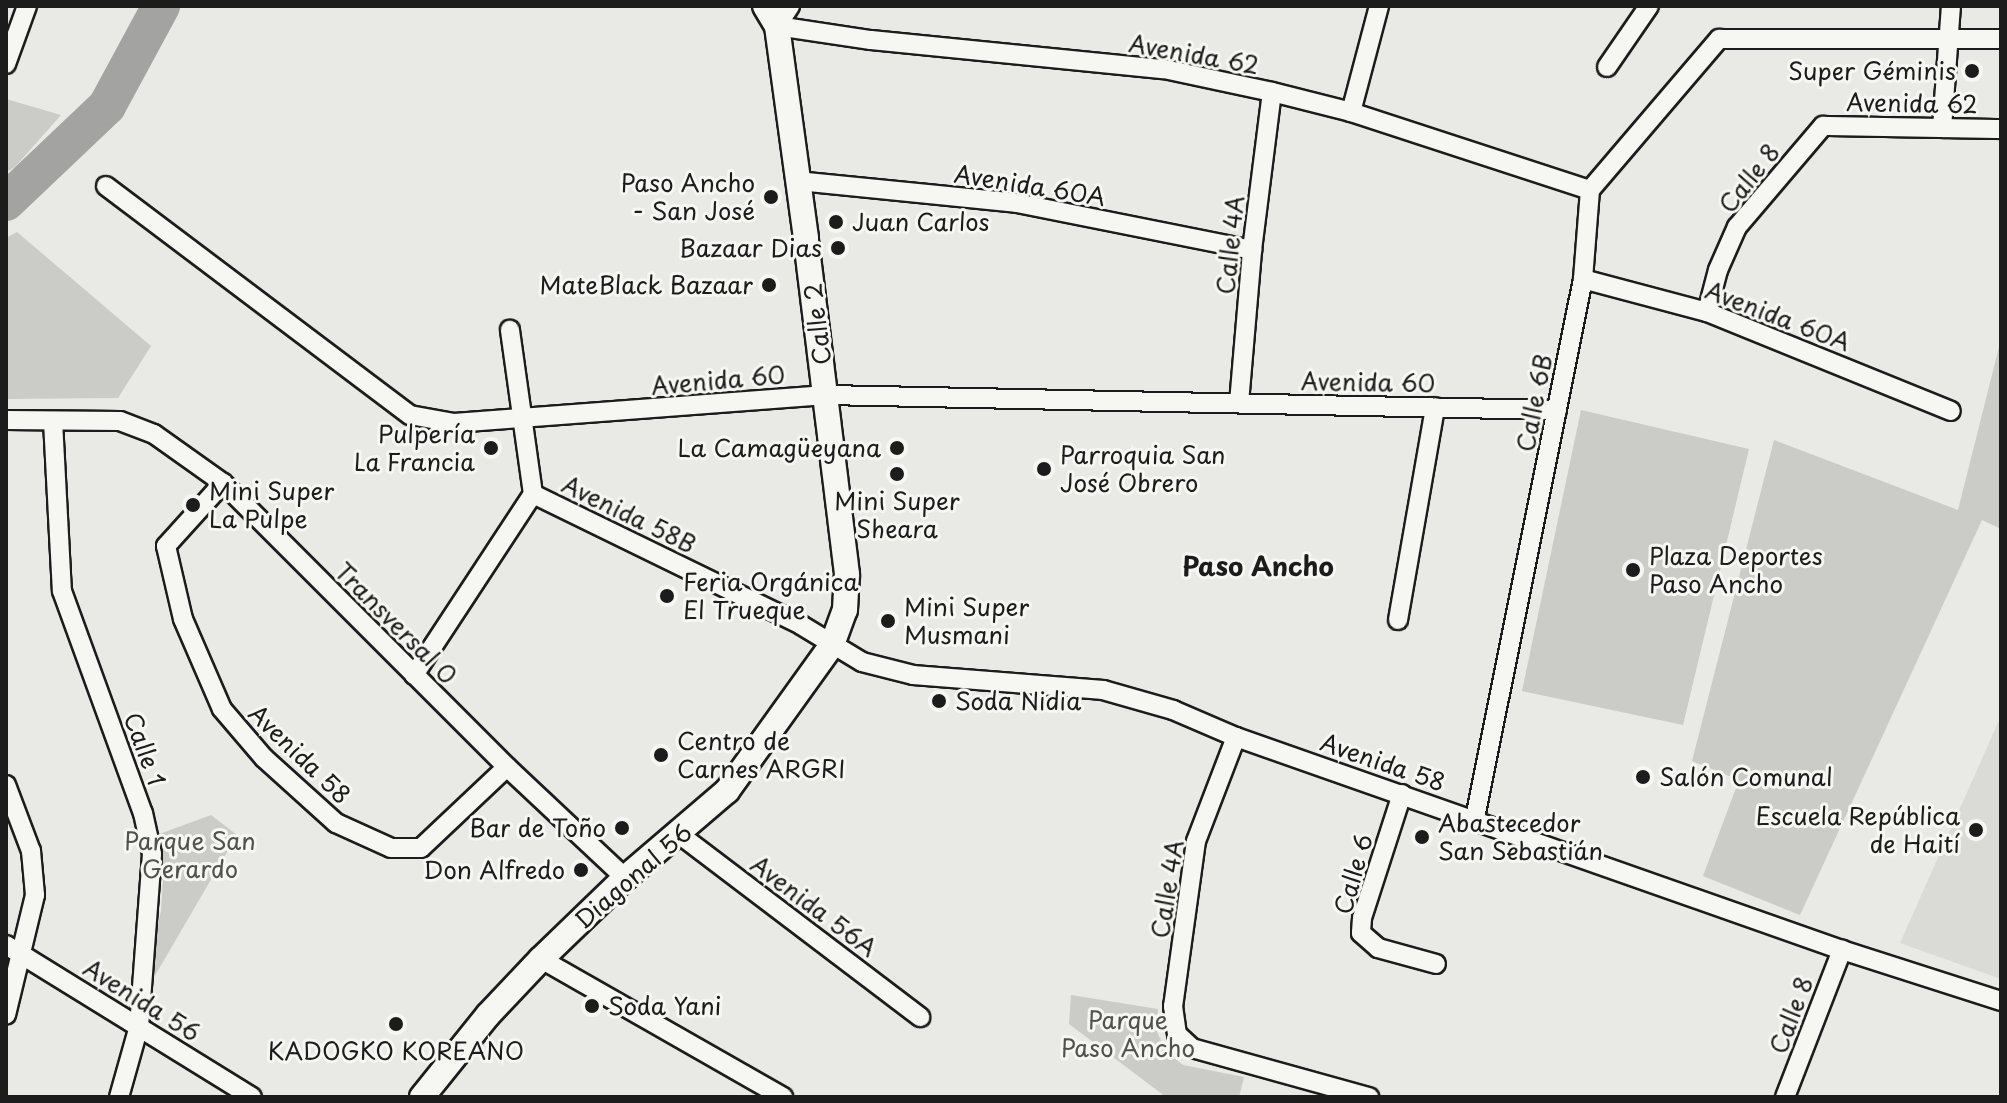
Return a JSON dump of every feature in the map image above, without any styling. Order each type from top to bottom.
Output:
[{"type":"main road","name":"Calle 2","points":[[777,13],[847,574],[845,610],[832,645]]},
{"type":"main road","name":"Diagonal 56","points":[[422,1097],[488,1015],[541,959],[625,878],[727,791],[832,645]]},
{"type":"street","points":[[6,64],[27,6]]},
{"type":"street","points":[[1351,112],[1379,6]]},
{"type":"street","points":[[1607,67],[1649,6]]},
{"type":"street","points":[[1942,128],[1951,6]]},
{"type":"street","name":"Avenida 62","points":[[777,13],[871,40],[1164,69],[1272,92],[1351,112],[1590,190]]},
{"type":"street","points":[[1590,190],[1719,39],[2001,39]]},
{"type":"street","name":"Calle 4A","points":[[1239,403],[1252,250],[1272,92]]},
{"type":"street","name":"Avenida 62","points":[[1823,126],[2001,129]]},
{"type":"street","name":"Calle 8","points":[[1707,312],[1718,270],[1737,227],[1823,126]]},
{"type":"street","name":"Avenida 60A","points":[[798,181],[1017,203],[1252,250]]},
{"type":"street","name":"Avenida 60","points":[[106,186],[410,415],[454,423],[826,395],[1557,410]]},
{"type":"street","name":"Calle 6B","points":[[1475,818],[1583,279],[1590,190]]},
{"type":"street","name":"Avenida 60A","points":[[1583,279],[1707,312],[1951,411]]},
{"type":"street","points":[[414,675],[533,494],[510,330]]},
{"type":"street","points":[[1398,620],[1435,407]]},
{"type":"street","points":[[6,420],[53,421]]},
{"type":"street","name":"Transversal 0","points":[[53,421],[120,421],[154,434],[223,483],[507,767],[625,878]]},
{"type":"street","name":"Calle 1","points":[[53,421],[62,591],[143,813],[152,854],[139,1026],[119,1097]]},
{"type":"street","name":"Avenida 58","points":[[223,483],[166,546],[183,619],[222,709],[264,758],[336,823],[391,848],[421,848],[507,767]]},
{"type":"street","name":"Avenida 58B","points":[[533,494],[801,625],[832,645]]},
{"type":"street","name":"Avenida 58","points":[[832,645],[862,662],[913,675],[1103,690],[1173,710],[1236,737],[1475,818],[1842,950],[2001,1001]]},
{"type":"street","name":"Calle 4A","points":[[1236,737],[1196,841],[1173,1006],[1177,1034],[1192,1048],[1369,1097]]},
{"type":"street","points":[[6,785],[31,851],[35,895],[14,950],[6,1015]]},
{"type":"street","name":"Calle 6","points":[[1402,794],[1362,918],[1361,933],[1378,948],[1436,964]]},
{"type":"street","name":"Avenida 56A","points":[[679,834],[920,1017]]},
{"type":"street","name":"Avenida 56","points":[[14,950],[252,1097]]},
{"type":"street","name":"Calle 8","points":[[1785,1097],[1842,950]]},
{"type":"street","points":[[541,959],[783,1097]]},
{"type":"shaded area","name":"Escuela República de Haití","points":[[2001,716],[2001,979],[1900,943]]},
{"type":"green space","points":[[6,99],[61,115],[15,167],[6,172]]},
{"type":"green space","points":[[17,232],[151,346],[118,398],[6,399],[6,238]]},
{"type":"green space","points":[[2001,339],[2001,529],[1982,520],[1800,915],[1703,876],[1739,780],[1692,761],[1774,440],[1958,510]]},
{"type":"green space","name":"Plaza Deportes Paso Ancho","points":[[1581,410],[1749,449],[1683,725],[1522,691]]},
{"type":"green space","name":"Parque San Gerardo","points":[[211,815],[237,835],[153,979],[145,980],[161,911],[163,879],[154,836]]},
{"type":"green space","name":"Parque Paso Ancho","points":[[1071,995],[1158,1009],[1157,1032],[1166,1051],[1183,1065],[1244,1077],[1239,1097],[1166,1097],[1069,1024]]},
{"type":"waterway","points":[[6,202],[107,106],[161,6]]},
{"type":"place","name":"Super Géminis","points":[[1972,71]]},
{"type":"place","name":"Paso Ancho - San José","points":[[771,197]]},
{"type":"place","name":"Juan Carlos","points":[[836,222]]},
{"type":"place","name":"Bazaar Dias","points":[[838,248]]},
{"type":"place","name":"MateBlack Bazaar","points":[[769,285]]},
{"type":"place","name":"Pulpería La Francia","points":[[491,448]]},
{"type":"place","name":"La Camagüeyana","points":[[897,448]]},
{"type":"place","name":"Parroquia San José Obrero","points":[[1044,469]]},
{"type":"place","name":"Mini Super Sheara","points":[[897,474]]},
{"type":"place","name":"Mini Super La Pulpe","points":[[193,505]]},
{"type":"place","name":"Plaza Deportes Paso Ancho","points":[[1633,570]]},
{"type":"place","name":"Feria Orgánica El Trueque","points":[[667,596]]},
{"type":"place","name":"Mini Super Musmani","points":[[888,621]]},
{"type":"place","name":"Soda Nidia","points":[[939,701]]},
{"type":"place","name":"Centro de Carnes ARGRI","points":[[661,755]]},
{"type":"place","name":"Salón Comunal","points":[[1643,777]]},
{"type":"place","name":"Bar de Toño","points":[[622,828]]},
{"type":"place","name":"Escuela República de Haití","points":[[1976,830]]},
{"type":"place","name":"Abastecedor San Sebastián","points":[[1422,837]]},
{"type":"place","name":"Don Alfredo","points":[[581,870]]},
{"type":"place","name":"Soda Yani","points":[[592,1006]]},
{"type":"place","name":"KADOGKO KOREANO","points":[[396,1024]]},
{"type":"district","name":"Paso Ancho","points":[[1258,566]]}]
